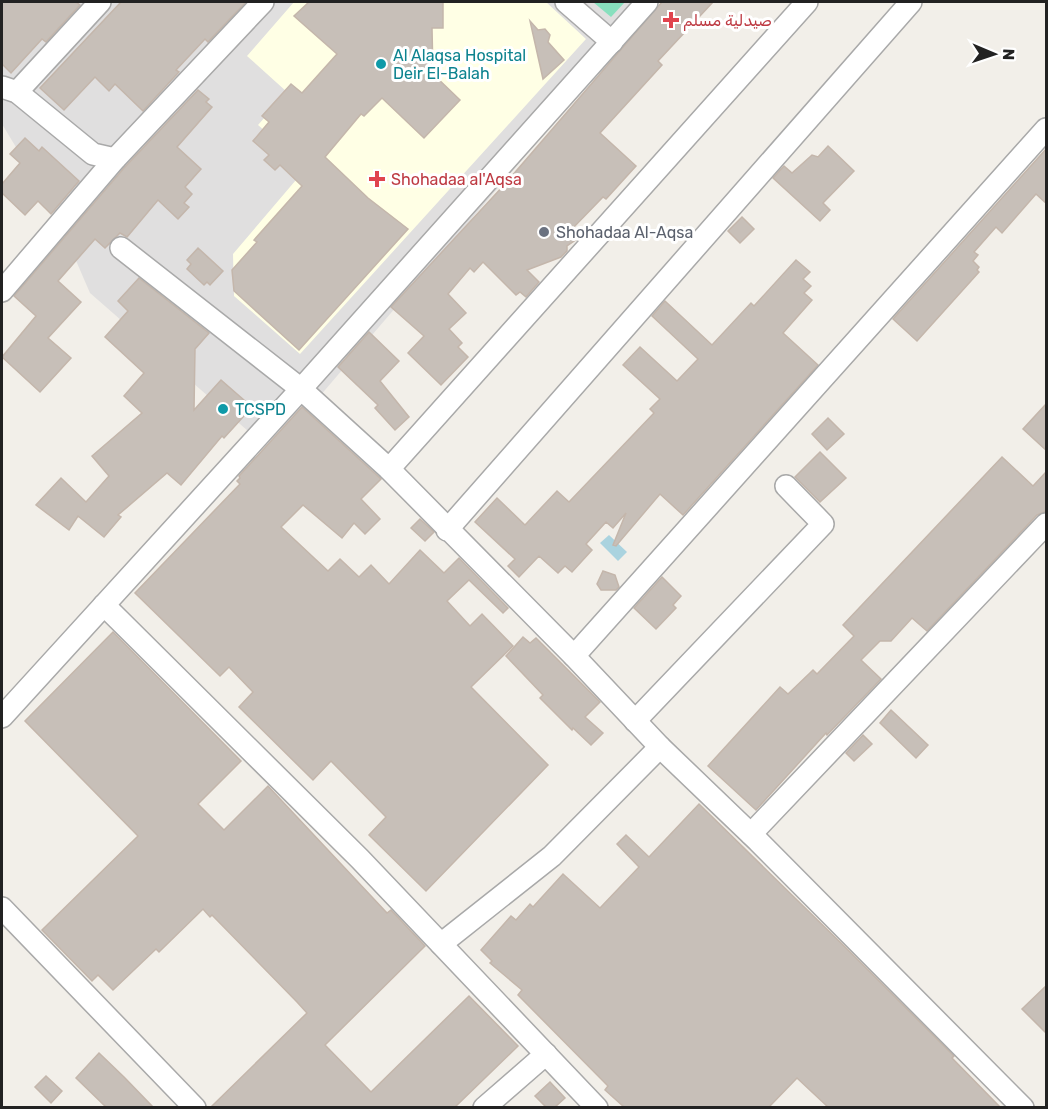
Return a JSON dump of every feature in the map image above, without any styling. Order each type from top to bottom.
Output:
[{"type":"street","points":[[100,2],[9,90],[93,154],[115,159]]},
{"type":"street","points":[[2,291],[115,159],[263,2]]},
{"type":"street","points":[[566,2],[612,42]]},
{"type":"street","points":[[2,717],[301,389],[646,2]]},
{"type":"street","points":[[390,469],[807,2]]},
{"type":"street","points":[[447,530],[911,2]]},
{"type":"street","points":[[574,656],[1047,129]]},
{"type":"street","points":[[121,248],[301,389],[390,469],[660,747],[751,834],[1023,1107]]},
{"type":"street","points":[[635,721],[823,524],[786,486]]},
{"type":"street","points":[[751,834],[1047,524]]},
{"type":"street","points":[[104,605],[360,859],[597,1107]]},
{"type":"street","points":[[441,944],[552,856],[660,747]]},
{"type":"street","points":[[2,908],[195,1107]]},
{"type":"street","points":[[484,1107],[546,1054]]},
{"type":"shaded area","points":[[2,2],[657,2],[272,452],[90,293],[55,212],[2,124]]},
{"type":"shaded area","name":"Shohadaa al'Aqsa","points":[[294,2],[546,2],[586,39],[300,354],[234,296],[233,254],[307,167],[258,125],[287,92],[247,56]]},
{"type":"green space","points":[[593,2],[625,2],[611,17]]},
{"type":"water","points":[[609,535],[627,552],[618,561],[600,543]]},
{"type":"building","points":[[2,2],[76,2],[80,5],[46,42],[42,39],[11,73],[2,64]]},
{"type":"building","points":[[121,2],[246,2],[208,42],[205,39],[176,70],[179,72],[143,111],[115,84],[109,91],[95,77],[64,110],[40,88]]},
{"type":"building","points":[[309,2],[443,2],[443,28],[432,28],[433,74],[460,100],[424,138],[382,98],[364,116],[361,114],[325,157],[368,198],[408,229],[299,350],[234,291],[232,270],[257,242],[254,240],[302,186],[280,165],[275,170],[264,160],[269,155],[253,141],[269,122],[262,116],[291,84],[302,93],[337,54],[294,16]]},
{"type":"building","points":[[662,2],[713,2],[658,61],[662,65],[600,133],[636,166],[606,199],[603,197],[571,230],[577,239],[567,246],[567,251],[561,257],[527,270],[539,282],[526,297],[520,292],[516,295],[483,262],[474,272],[470,268],[448,294],[466,313],[449,329],[462,343],[458,347],[468,357],[441,385],[408,353],[424,336],[391,307],[505,184]]},
{"type":"building","points":[[530,21],[538,30],[545,29],[550,35],[548,42],[564,60],[543,79]]},
{"type":"building","points":[[198,90],[209,99],[206,102],[212,107],[177,147],[201,169],[185,187],[192,194],[184,203],[189,207],[178,219],[158,200],[127,237],[120,233],[105,248],[95,239],[58,281],[81,302],[48,338],[71,358],[40,392],[2,357],[36,316],[14,296],[124,168]]},
{"type":"building","points":[[25,138],[39,151],[42,147],[79,181],[51,214],[38,201],[25,215],[2,193],[2,184],[20,163],[10,154]]},
{"type":"building","points":[[828,146],[854,171],[823,203],[830,210],[820,221],[773,178],[784,166],[792,173],[812,155],[818,157]]},
{"type":"building","points":[[1047,148],[1047,204],[1036,194],[1002,233],[996,227],[974,252],[978,255],[973,261],[979,267],[977,270],[979,272],[917,341],[893,319]]},
{"type":"building","points":[[742,217],[754,229],[740,243],[728,231]]},
{"type":"building","points":[[198,248],[223,271],[210,285],[207,282],[204,285],[187,269],[191,264],[187,260]]},
{"type":"building","points":[[796,260],[810,272],[803,279],[811,286],[804,293],[812,300],[783,333],[818,365],[683,515],[660,494],[616,546],[613,545],[626,513],[613,528],[606,522],[586,544],[592,550],[572,572],[565,566],[558,573],[539,556],[519,577],[508,566],[515,559],[475,522],[497,498],[525,525],[557,491],[569,502],[654,413],[650,409],[660,399],[623,365],[640,347],[677,381],[698,359],[652,316],[665,301],[712,345],[751,303],[754,306]]},
{"type":"building","points":[[139,278],[209,333],[195,349],[194,410],[221,380],[252,407],[224,438],[222,436],[181,485],[167,473],[118,515],[121,517],[104,537],[78,516],[69,530],[36,505],[61,478],[86,502],[109,476],[92,456],[142,413],[124,396],[144,373],[105,337],[128,311],[118,301]]},
{"type":"building","points":[[369,332],[399,361],[380,381],[409,417],[395,430],[375,408],[378,405],[338,367]]},
{"type":"building","points":[[1047,403],[1047,451],[1023,429]]},
{"type":"building","points":[[302,407],[381,479],[361,499],[380,519],[365,534],[354,523],[342,538],[303,505],[281,527],[328,571],[340,559],[359,577],[371,565],[389,584],[420,550],[444,573],[459,558],[508,608],[503,613],[469,580],[447,601],[470,626],[482,614],[513,646],[471,687],[548,765],[426,891],[369,835],[386,817],[331,761],[313,780],[239,707],[253,692],[229,667],[220,676],[135,593],[240,484],[237,481],[239,476]]},
{"type":"building","points":[[828,418],[844,434],[827,450],[812,434]]},
{"type":"building","points":[[820,452],[846,478],[820,502],[795,477]]},
{"type":"building","points":[[1002,457],[1033,486],[1047,471],[1047,511],[1037,515],[927,631],[912,618],[891,641],[880,641],[861,660],[881,679],[827,735],[826,733],[756,810],[708,766],[780,687],[788,694],[813,670],[817,674],[854,636],[843,625]]},
{"type":"building","points":[[420,519],[434,532],[425,541],[411,528]]},
{"type":"building","points":[[603,571],[615,575],[619,587],[616,590],[601,590],[597,584]]},
{"type":"building","points":[[662,577],[681,596],[673,605],[676,608],[656,629],[634,608]]},
{"type":"building","points":[[113,632],[241,761],[198,804],[224,830],[268,786],[387,913],[391,910],[425,946],[325,1045],[371,1092],[469,996],[518,1046],[455,1107],[211,1107],[307,1013],[297,1002],[212,915],[210,917],[203,909],[159,952],[156,949],[113,990],[98,975],[92,981],[42,930],[138,836],[25,721]]},
{"type":"building","points":[[523,637],[530,643],[536,638],[600,702],[585,717],[603,733],[591,745],[573,728],[572,730],[540,698],[543,695],[506,656]]},
{"type":"building","points":[[891,710],[928,745],[916,758],[880,723]]},
{"type":"building","points":[[863,735],[872,744],[854,761],[846,753]]},
{"type":"building","points":[[699,804],[954,1056],[952,1058],[1000,1107],[828,1107],[797,1078],[769,1107],[624,1107],[605,1090],[608,1086],[518,995],[522,990],[490,963],[492,961],[481,950],[511,916],[516,920],[530,904],[533,907],[563,874],[600,908],[639,867],[617,844],[626,835],[649,857]]},
{"type":"building","points":[[1047,985],[1047,1034],[1022,1009]]},
{"type":"building","points":[[99,1053],[153,1107],[106,1107],[76,1078]]},
{"type":"building","points":[[46,1076],[62,1091],[51,1103],[35,1087]]},
{"type":"building","points":[[550,1082],[565,1098],[555,1107],[546,1107],[535,1096]]},
{"type":"place","name":"صيدلية مسلم","points":[[671,20]]},
{"type":"place","name":"Al Alaqsa Hospital Deir El-Balah","points":[[381,64]]},
{"type":"place","name":"Shohadaa al'Aqsa","points":[[377,179]]},
{"type":"place","name":"Shohadaa Al-Aqsa","points":[[544,232]]},
{"type":"place","name":"TCSPD","points":[[223,409]]}]
